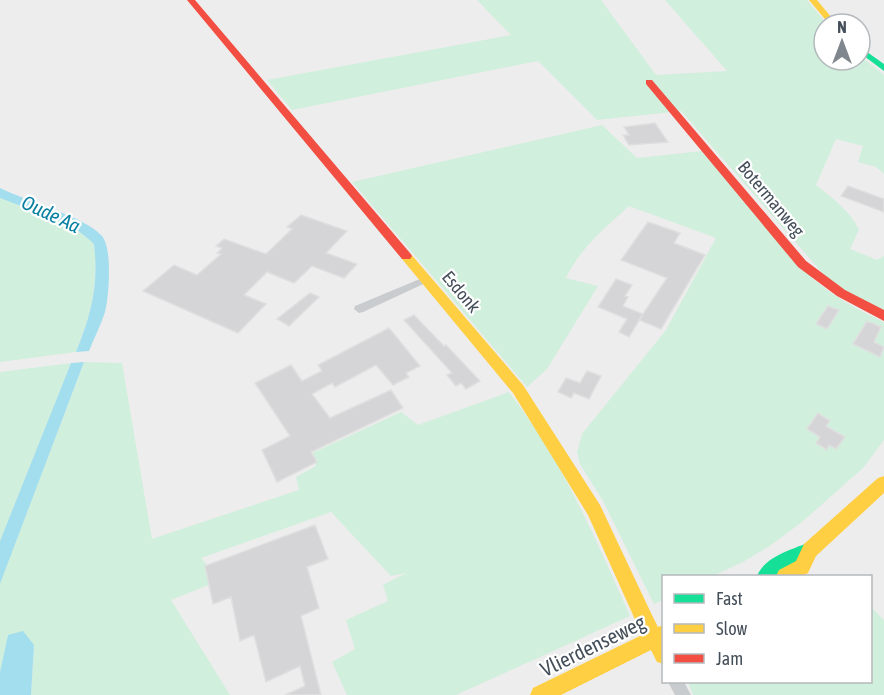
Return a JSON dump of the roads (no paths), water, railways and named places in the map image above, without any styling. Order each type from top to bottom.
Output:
[{"type":"street","name":"Esdonk","points":[[191,0],[518,389],[594,510],[659,637]]},
{"type":"street","points":[[813,0],[823,12]]},
{"type":"street","points":[[872,58],[884,68]]},
{"type":"street","name":"Botermanweg","points":[[649,82],[802,264],[821,281],[849,300],[884,316]]},
{"type":"street","points":[[358,309],[427,279]]},
{"type":"street","points":[[787,575],[802,567],[810,550],[884,483]]},
{"type":"street","points":[[767,575],[790,556],[810,550]]},
{"type":"street","name":"Vlierdenseweg","points":[[540,695],[659,637]]},
{"type":"water","name":"Oude Aa","points":[[0,188],[81,221],[93,228],[105,241],[109,260],[106,305],[89,351],[76,352],[92,300],[95,273],[94,244],[74,228],[62,222],[0,198]]},
{"type":"water","points":[[84,362],[0,584],[0,541],[71,363]]},
{"type":"water","points":[[23,631],[34,645],[31,695],[0,695],[0,672],[8,635]]}]
